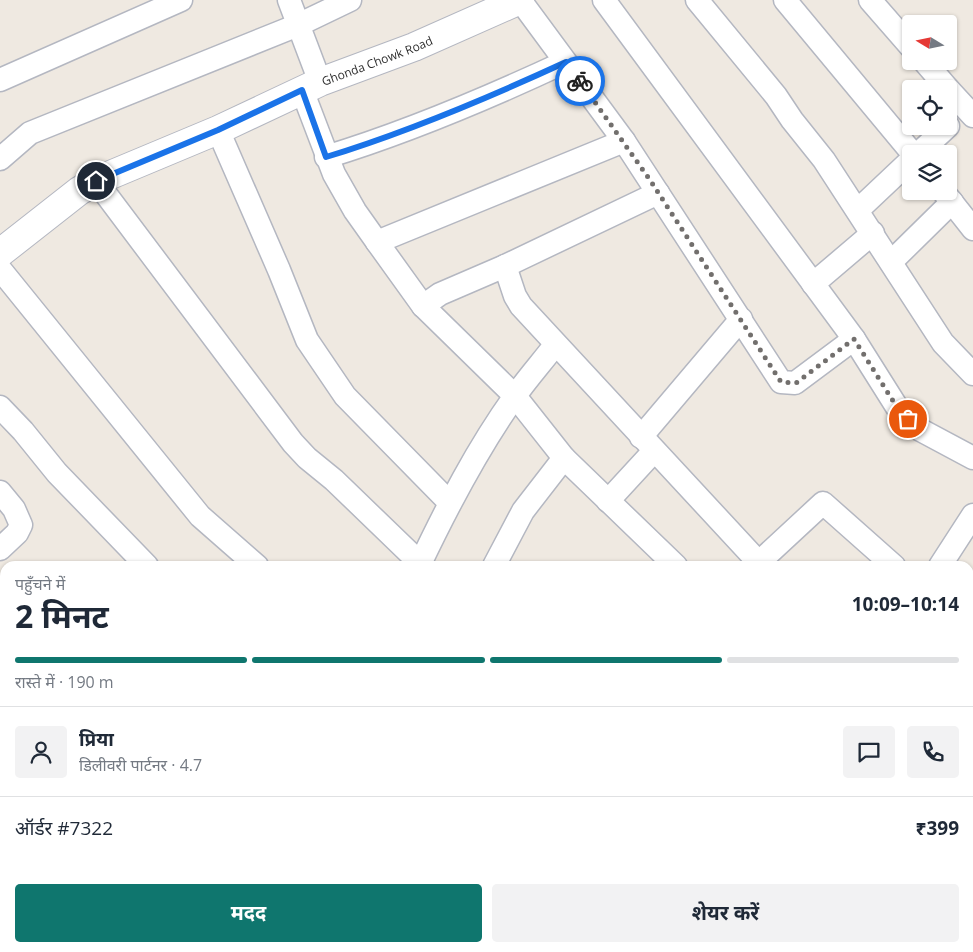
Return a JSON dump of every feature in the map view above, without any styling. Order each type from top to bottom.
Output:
[{"type":"street","points":[[0,80],[181,0]]},
{"type":"street","points":[[289,0],[298,25],[326,157],[345,194],[377,242],[423,306],[515,396],[564,458],[671,561]]},
{"type":"street","points":[[0,159],[30,133],[298,25],[350,0]]},
{"type":"street","points":[[520,0],[624,141],[781,382],[796,383],[854,339]]},
{"type":"street","name":"Ghonda Chowk Road","points":[[0,253],[79,191],[96,181],[218,130],[311,86],[414,47],[520,0]]},
{"type":"street","points":[[604,0],[854,339],[900,412],[915,426],[973,458]]},
{"type":"street","points":[[697,0],[776,96],[792,120],[824,160],[943,343],[973,374]]},
{"type":"street","points":[[785,0],[906,145]]},
{"type":"street","points":[[870,0],[902,37]]},
{"type":"street","points":[[326,157],[369,144],[425,122],[566,62]]},
{"type":"street","points":[[932,70],[940,80]]},
{"type":"street","points":[[957,97],[971,110],[957,120]]},
{"type":"street","points":[[218,130],[279,270],[306,340],[345,396],[450,503]]},
{"type":"street","points":[[928,145],[938,135]]},
{"type":"street","points":[[377,242],[624,141]]},
{"type":"street","points":[[858,210],[902,168]]},
{"type":"street","points":[[96,181],[293,443],[307,458],[334,480],[416,561]]},
{"type":"street","points":[[423,306],[440,294],[505,266],[658,193]]},
{"type":"street","points":[[891,262],[944,200]]},
{"type":"street","points":[[949,200],[973,229]]},
{"type":"street","points":[[813,284],[873,233]]},
{"type":"street","points":[[505,266],[515,296],[521,306],[755,561]]},
{"type":"street","points":[[0,269],[200,516],[251,561]]},
{"type":"street","points":[[608,501],[741,319]]},
{"type":"street","points":[[422,561],[450,503],[479,450],[515,396],[555,345]]},
{"type":"street","points":[[0,407],[23,431],[57,473],[142,561]]},
{"type":"street","points":[[497,561],[524,511],[564,458]]},
{"type":"street","points":[[0,492],[14,509],[21,525],[17,533],[0,549]]},
{"type":"street","points":[[763,561],[823,503],[888,561]]},
{"type":"street","points":[[944,561],[971,522]]},
{"type":"way so far","points":[[580,81],[624,141],[762,350],[781,382],[796,383],[854,339],[900,412],[908,419]]},
{"type":"route","points":[[96,181],[218,130],[302,90],[326,157],[369,144],[425,122],[566,62],[580,81]]}]
